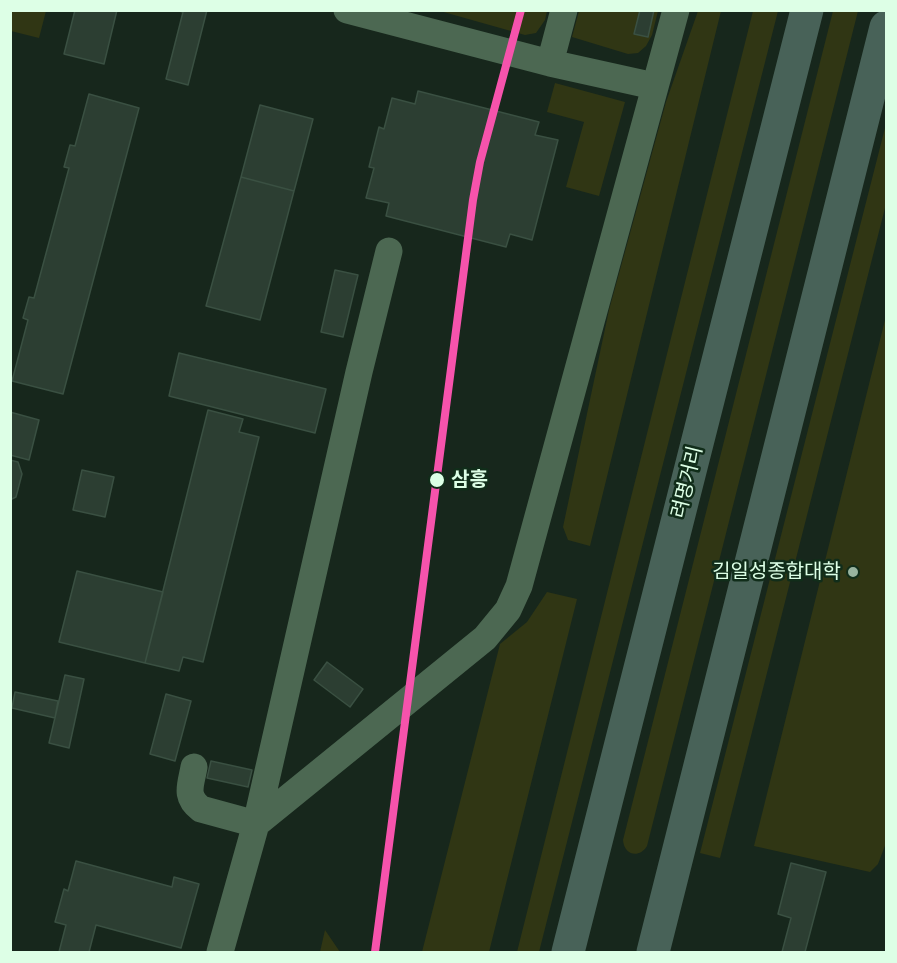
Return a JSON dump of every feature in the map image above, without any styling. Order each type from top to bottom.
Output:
[{"type":"highway","name":"려명거리","points":[[568,952],[807,10]]},
{"type":"highway","points":[[653,952],[886,27]]},
{"type":"street","points":[[347,10],[390,16],[550,63],[654,86]]},
{"type":"street","points":[[550,63],[564,10]]},
{"type":"street","points":[[256,824],[485,638],[508,610],[519,586],[676,10]]},
{"type":"street","points":[[220,952],[256,824],[359,372],[389,251]]},
{"type":"street","points":[[194,767],[189,793],[194,803],[201,808],[256,824]]},
{"type":"green space","points":[[11,10],[46,11],[39,38],[11,31]]},
{"type":"green space","points":[[547,10],[545,20],[536,33],[525,35],[440,11]]},
{"type":"green space","points":[[579,11],[658,11],[652,35],[646,46],[638,53],[628,54],[572,37]]},
{"type":"green space","points":[[698,11],[721,11],[590,546],[568,540],[563,527],[609,310],[666,102]]},
{"type":"green space","points":[[753,11],[778,11],[539,952],[517,952]]},
{"type":"green space","points":[[833,11],[858,11],[647,846],[640,853],[632,854],[626,849],[623,840]]},
{"type":"green space","points":[[555,83],[625,102],[599,196],[566,187],[584,122],[547,112]]},
{"type":"green space","points":[[886,124],[886,204],[720,858],[700,853]]},
{"type":"green space","name":"김일성종합대학","points":[[886,316],[886,843],[878,864],[870,872],[754,846]]},
{"type":"green space","points":[[547,592],[577,599],[489,952],[422,952],[500,644],[527,622]]},
{"type":"green space","points":[[325,930],[340,952],[320,952]]},
{"type":"building","points":[[75,10],[117,10],[104,64],[64,54]]},
{"type":"building","points":[[176,10],[207,10],[188,85],[166,79],[183,12]]},
{"type":"building","points":[[640,10],[654,10],[648,37],[634,34]]},
{"type":"building","points":[[418,91],[539,122],[535,135],[558,140],[532,240],[510,234],[506,247],[386,216],[389,203],[366,198],[374,168],[369,167],[379,127],[384,129],[392,98],[415,104]]},
{"type":"building","points":[[89,94],[139,108],[63,394],[12,381],[28,320],[23,318],[29,297],[34,298],[69,168],[64,167],[70,145],[75,146]]},
{"type":"building","points":[[260,105],[313,119],[294,191],[241,177]]},
{"type":"building","points":[[241,177],[294,191],[260,320],[206,306]]},
{"type":"building","points":[[335,270],[358,275],[343,337],[321,332]]},
{"type":"building","points":[[179,353],[326,389],[315,433],[169,396]]},
{"type":"building","points":[[208,410],[243,419],[239,432],[259,437],[203,662],[183,657],[179,671],[145,663]]},
{"type":"building","points":[[10,412],[39,420],[29,460],[10,455]]},
{"type":"building","points":[[10,460],[18,462],[22,474],[16,497],[10,500]]},
{"type":"building","points":[[82,470],[114,477],[105,517],[73,510]]},
{"type":"building","points":[[77,571],[163,592],[145,663],[59,642]]},
{"type":"building","points":[[327,662],[363,689],[350,707],[314,680]]},
{"type":"building","points":[[65,675],[84,679],[69,748],[49,743]]},
{"type":"building","points":[[15,692],[58,701],[55,718],[12,708]]},
{"type":"building","points":[[166,694],[191,701],[175,761],[150,754]]},
{"type":"building","points":[[211,761],[252,770],[248,787],[207,778]]},
{"type":"building","points":[[76,861],[172,887],[174,877],[199,884],[181,948],[96,925],[89,952],[59,952],[66,925],[55,922],[64,889],[68,891]]},
{"type":"building","points":[[791,863],[826,872],[805,952],[782,952],[791,918],[778,914]]},
{"type":"transit line","points":[[375,952],[473,200],[480,162],[521,10]]},
{"type":"place","name":"삼흥","points":[[437,480]]},
{"type":"place","name":"김일성종합대학","points":[[853,572]]}]
